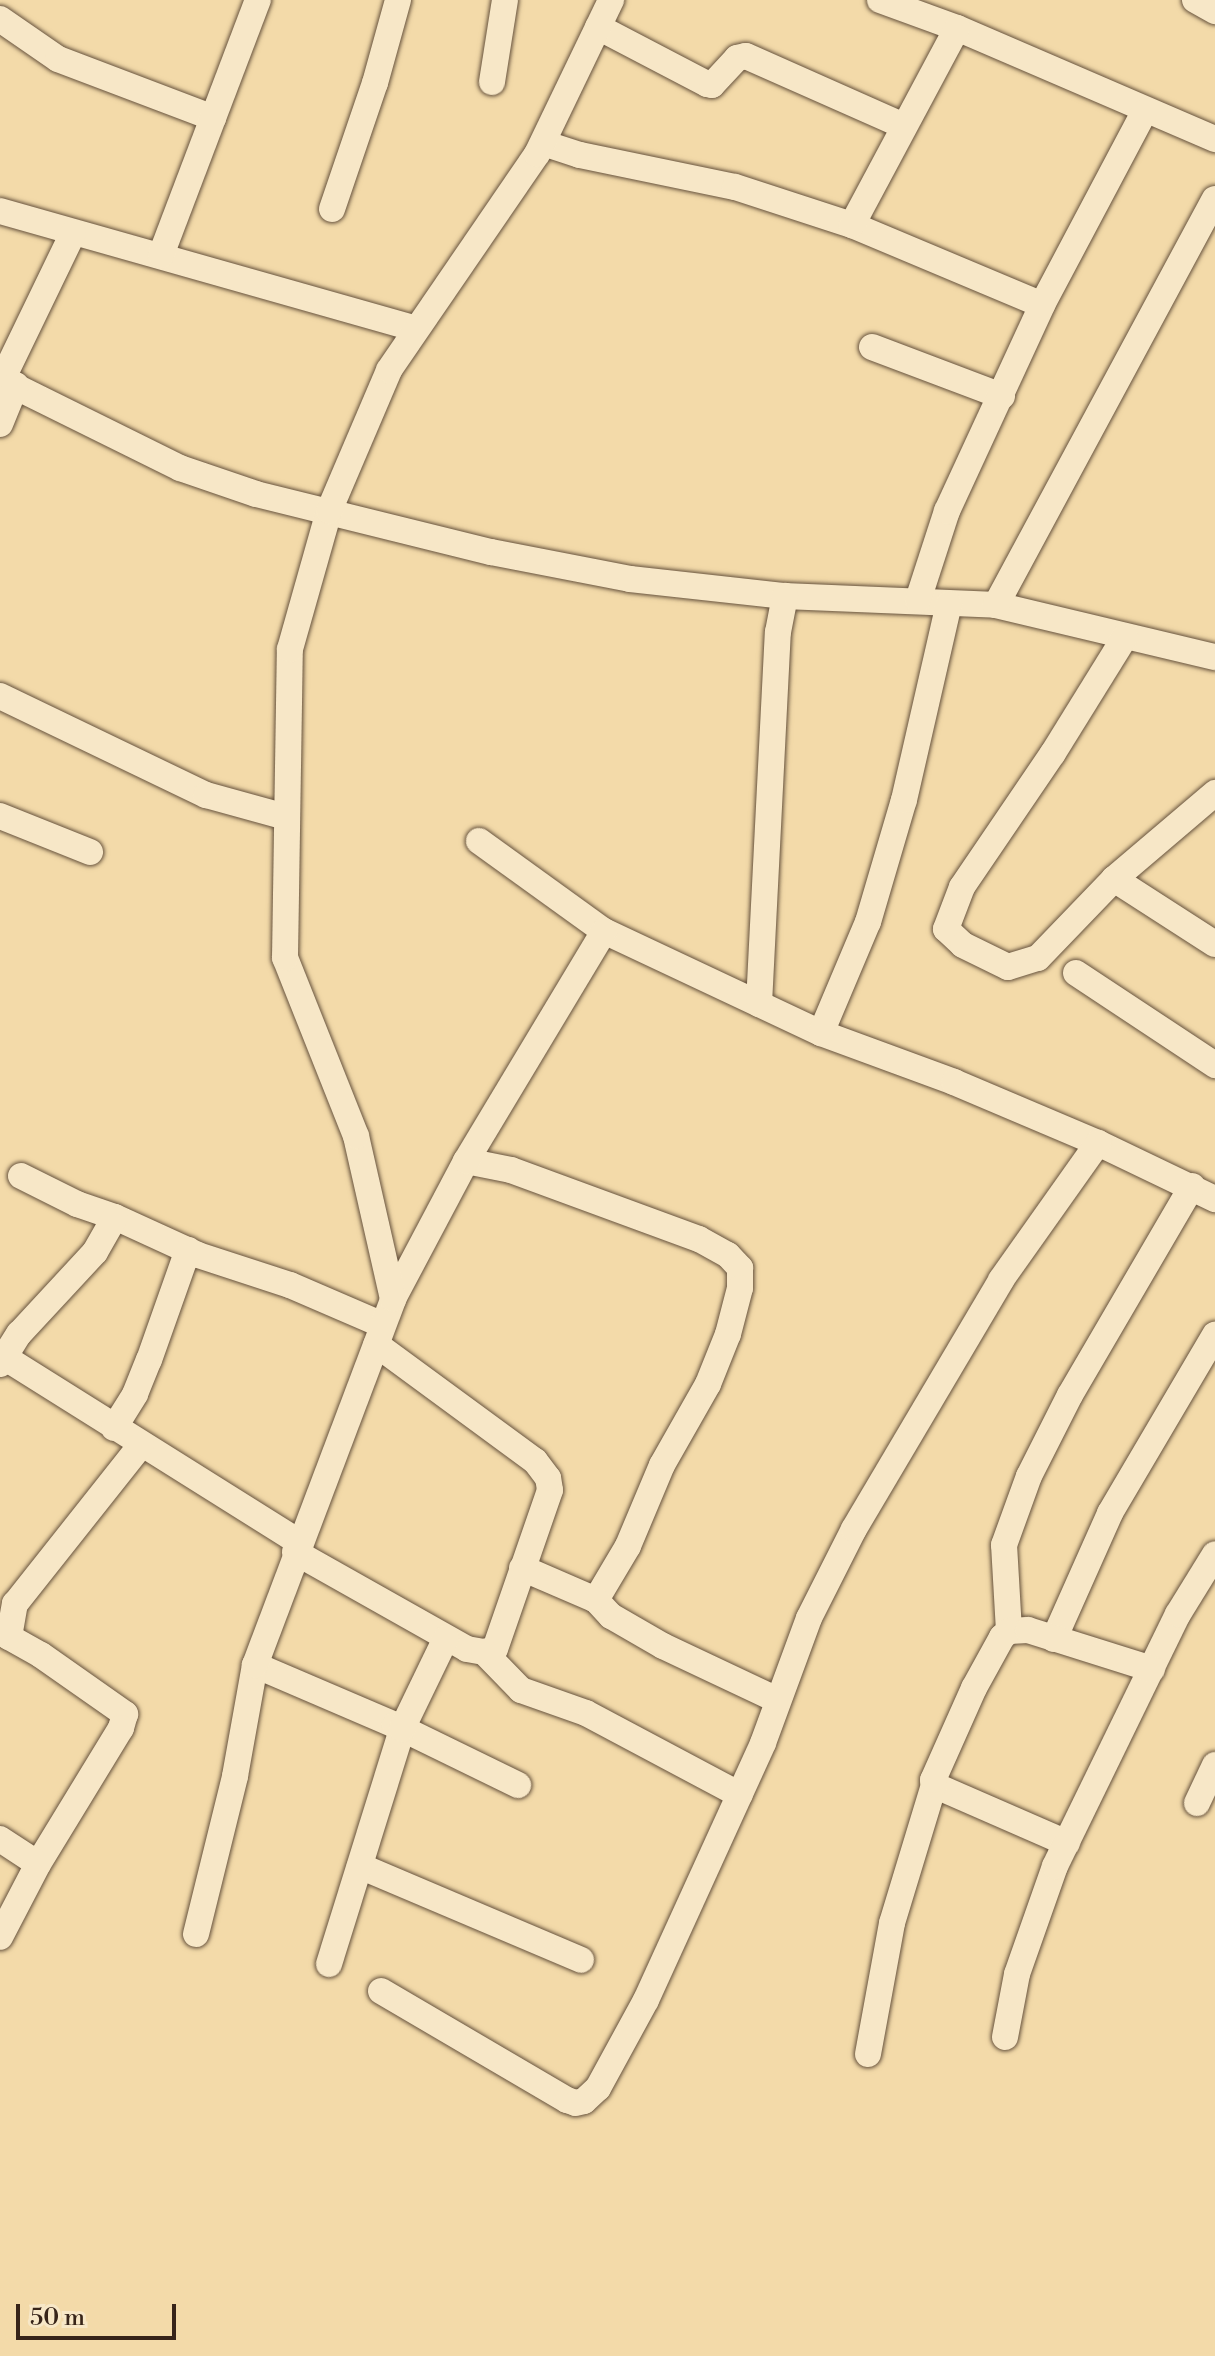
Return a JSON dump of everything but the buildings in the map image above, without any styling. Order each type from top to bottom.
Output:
[{"type":"street","points":[[161,255],[258,0]]},
{"type":"street","points":[[332,209],[398,0]]},
{"type":"street","points":[[492,82],[505,0]]},
{"type":"street","points":[[393,1299],[356,1136],[285,958],[290,649],[329,511],[389,370],[543,143],[611,0]]},
{"type":"street","points":[[880,0],[957,28],[1144,112],[1215,139]]},
{"type":"street","points":[[1195,0],[1215,11]]},
{"type":"street","points":[[0,19],[58,59],[213,118]]},
{"type":"street","points":[[598,27],[707,84],[712,85],[737,58],[746,56],[904,126]]},
{"type":"street","points":[[852,225],[957,28]]},
{"type":"street","points":[[918,600],[947,511],[1042,305],[1144,112]]},
{"type":"street","points":[[543,143],[580,155],[735,187],[852,225],[1042,305]]},
{"type":"street","points":[[996,605],[1215,199]]},
{"type":"street","points":[[0,211],[416,329]]},
{"type":"street","points":[[0,424],[6,381],[73,233]]},
{"type":"street","points":[[872,347],[1002,396]]},
{"type":"street","points":[[6,381],[180,468],[256,494],[491,552],[630,579],[785,596],[996,605],[1215,657]]},
{"type":"street","points":[[759,1004],[778,632],[785,596]]},
{"type":"street","points":[[821,1033],[872,907],[904,800],[949,604]]},
{"type":"street","points":[[1125,637],[1053,753],[962,887],[946,929],[980,954],[1008,967],[1020,966],[1038,958],[1114,879],[1215,793]]},
{"type":"street","points":[[0,696],[206,795],[286,817]]},
{"type":"street","points":[[0,816],[90,852]]},
{"type":"street","points":[[479,841],[604,931],[821,1033],[954,1082],[1098,1143],[1215,1199]]},
{"type":"street","points":[[1114,879],[1215,944]]},
{"type":"street","points":[[196,1934],[235,1776],[255,1665],[393,1299],[466,1161],[604,931]]},
{"type":"street","points":[[1076,973],[1215,1065]]},
{"type":"street","points":[[381,1991],[567,2100],[576,2103],[584,2101],[598,2088],[646,2000],[740,1795],[763,1743],[809,1618],[854,1529],[1001,1280],[1098,1143]]},
{"type":"street","points":[[466,1161],[536,1179],[699,1239],[728,1255],[740,1268],[740,1288],[728,1334],[708,1384],[662,1465],[628,1546],[596,1600]]},
{"type":"street","points":[[21,1176],[77,1204],[115,1217],[188,1250],[290,1285],[379,1335],[535,1461],[548,1478],[550,1490],[495,1649],[484,1652],[467,1649],[446,1638],[297,1547],[114,1428],[2,1361],[19,1334],[95,1252],[115,1217]]},
{"type":"street","points":[[868,2054],[892,1923],[933,1780],[974,1688],[1009,1631],[1004,1545],[1029,1476],[1070,1395],[1192,1186]]},
{"type":"street","points":[[114,1428],[135,1394],[188,1250]]},
{"type":"street","points":[[1054,1639],[1110,1513],[1215,1335]]},
{"type":"street","points":[[0,1937],[38,1864],[121,1728],[125,1714],[4,1635],[15,1604],[141,1445]]},
{"type":"street","points":[[1005,2037],[1017,1974],[1067,1843],[1178,1614],[1215,1554]]},
{"type":"street","points":[[522,1568],[596,1600],[611,1616],[663,1646],[777,1700]]},
{"type":"street","points":[[1009,1631],[1028,1630],[1152,1669]]},
{"type":"street","points":[[329,1964],[402,1729],[446,1638]]},
{"type":"street","points":[[484,1652],[521,1690],[586,1713],[740,1795]]},
{"type":"street","points":[[255,1665],[402,1729],[518,1785]]},
{"type":"street","points":[[1197,1803],[1215,1765]]},
{"type":"street","points":[[934,1785],[1067,1843]]},
{"type":"street","points":[[0,1839],[38,1864]]},
{"type":"street","points":[[360,1866],[581,1960]]}]
